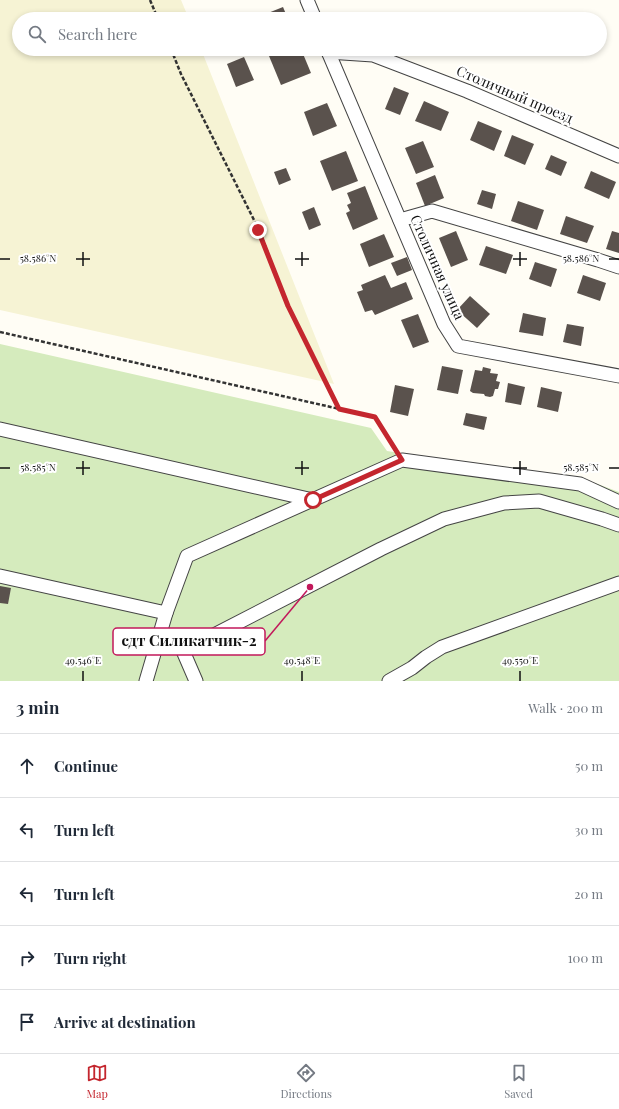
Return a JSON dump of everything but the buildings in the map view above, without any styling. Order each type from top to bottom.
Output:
[{"type":"street","points":[[307,0],[312,12]]},
{"type":"street","name":"Столичная улица","points":[[331,56],[444,324],[458,346],[619,376]]},
{"type":"street","name":"Столичный проезд","points":[[375,56],[467,90],[619,156]]},
{"type":"street","points":[[400,220],[432,211],[619,267]]},
{"type":"street","points":[[0,429],[313,500]]},
{"type":"street","points":[[146,681],[166,613],[187,556],[402,460],[580,484],[619,502]]},
{"type":"street","points":[[196,681],[184,651],[381,549],[444,519],[504,503],[539,501],[602,518],[619,525]]},
{"type":"street","points":[[0,576],[166,613]]},
{"type":"street","points":[[389,681],[412,668],[442,647],[619,583]]},
{"type":"path","points":[[150,0],[155,12]]},
{"type":"path","points":[[173,56],[258,230],[288,306],[339,409]]},
{"type":"path","points":[[0,332],[375,417],[402,460]]},
{"type":"shaded area","points":[[0,0],[181,0],[186,12],[12,12],[12,56],[204,56],[334,384],[0,310]]},
{"type":"green space","points":[[0,344],[371,428],[387,451],[595,483],[619,492],[619,681],[0,681]]},
{"type":"place","name":"сдт Силикатчик-2","points":[[310,587]]},
{"type":"route","points":[[258,230],[288,306],[339,409],[375,417],[402,460],[313,500]]}]
